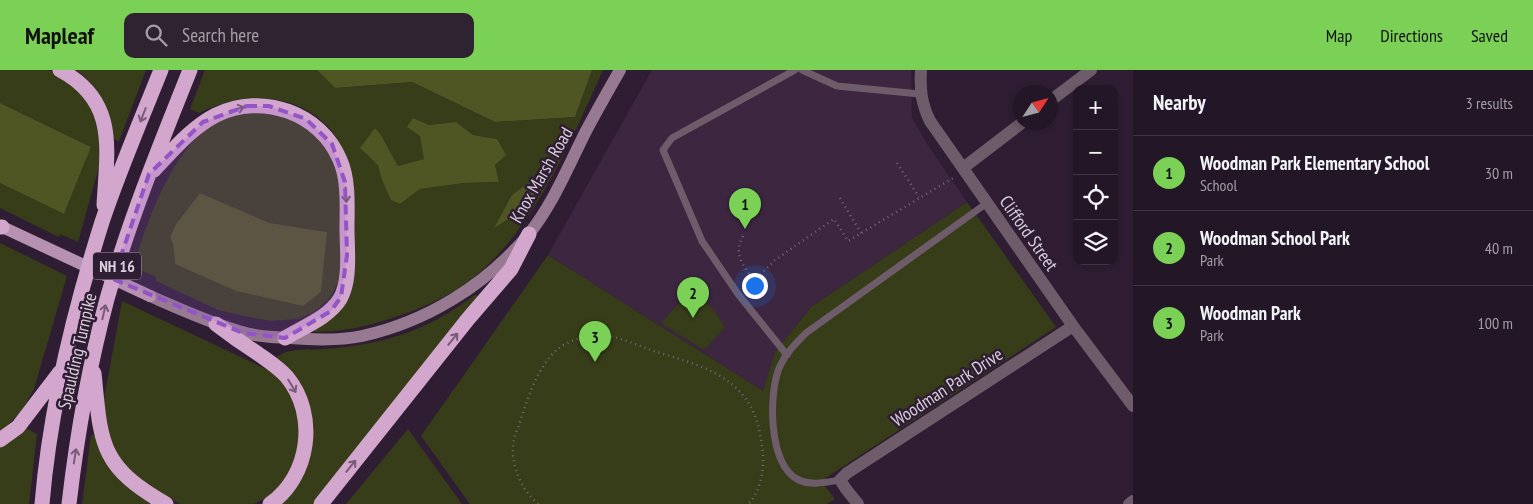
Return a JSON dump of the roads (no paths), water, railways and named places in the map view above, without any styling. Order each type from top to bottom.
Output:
[{"type":"highway","points":[[60,70],[75,78],[84,87],[100,112],[106,130],[103,221]]},
{"type":"highway","name":"Spaulding Turnpike","points":[[42,504],[48,450],[63,368],[81,291],[103,221],[161,70]]},
{"type":"highway","name":"Spaulding Turnpike","points":[[69,504],[83,404],[117,266],[149,174],[190,70]]},
{"type":"highway","points":[[149,174],[203,122],[219,114],[247,106],[269,106],[287,110],[306,119],[321,130],[332,144],[341,162],[345,182],[346,278],[341,297],[331,311],[285,338]]},
{"type":"highway","points":[[321,504],[511,269],[529,234]]},
{"type":"highway","points":[[216,324],[279,369],[294,389],[302,406],[306,436],[302,461],[291,483],[270,504]]},
{"type":"highway","points":[[93,359],[100,428],[110,456],[130,481],[166,504]]},
{"type":"highway","points":[[0,440],[18,427],[63,368]]},
{"type":"main road","name":"Knox Marsh Road","points":[[1,227],[150,296],[216,324],[243,333],[318,340],[362,336],[398,326],[427,314],[479,281],[505,260],[529,234],[550,202],[620,70]]},
{"type":"street","name":"Clifford Street","points":[[921,70],[920,94],[930,121],[1073,326],[1133,406]]},
{"type":"street","points":[[1058,95],[1091,70]]},
{"type":"street","points":[[963,168],[1013,130]]},
{"type":"street","name":"Woodman Park Drive","points":[[840,480],[847,473],[1073,326]]},
{"type":"street","points":[[840,480],[858,504]]},
{"type":"street","points":[[1129,504],[1133,502]]},
{"type":"lane","points":[[787,355],[738,294],[702,241],[663,150],[672,138],[795,70]]},
{"type":"lane","points":[[802,70],[837,86],[920,94]]},
{"type":"lane","points":[[840,480],[808,482],[798,480],[790,474],[779,458],[776,448],[774,424],[774,389],[781,365],[795,344],[806,333],[987,204]]},
{"type":"place","name":"Woodman Park Elementary School","points":[[745,229]]},
{"type":"place","name":"Woodman School Park","points":[[693,318]]},
{"type":"place","name":"Woodman Park","points":[[595,362]]}]
